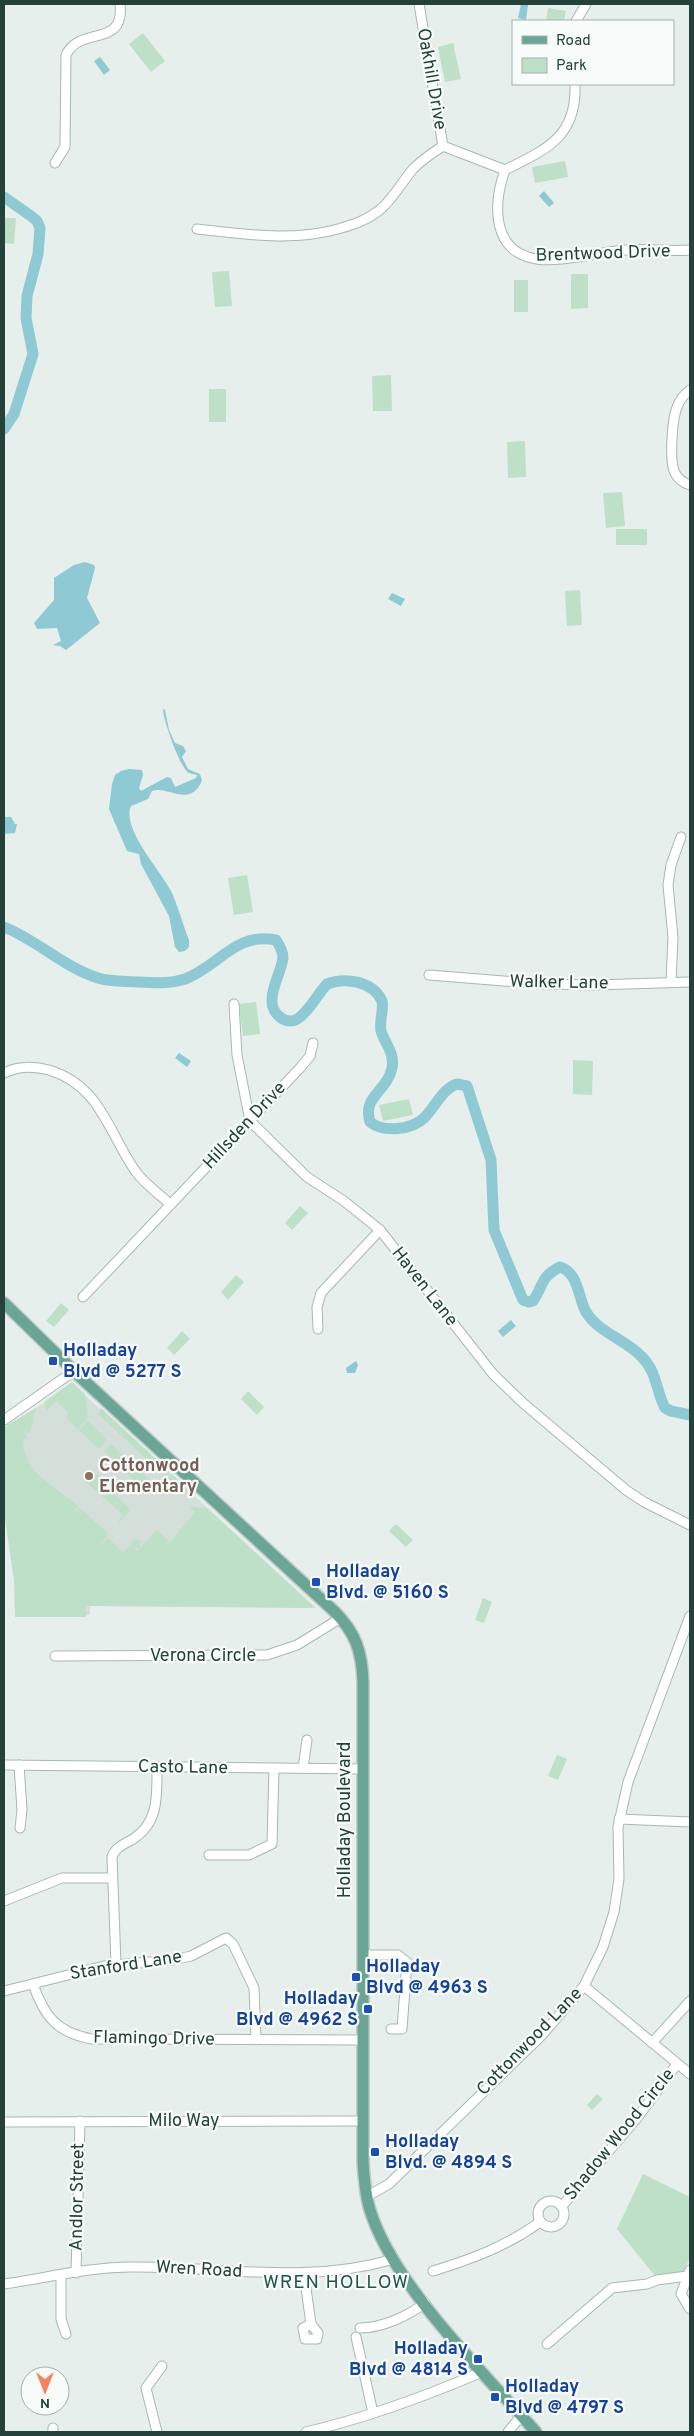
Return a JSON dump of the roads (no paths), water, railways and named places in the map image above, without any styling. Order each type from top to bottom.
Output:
[{"type":"main road","name":"Holladay Boulevard","points":[[4,1303],[74,1371],[341,1618],[356,1639],[362,1659],[363,2040],[366,2197],[374,2222],[394,2260],[425,2303],[482,2372],[536,2432]]},
{"type":"street","points":[[55,163],[64,147],[66,55],[75,44],[117,28],[121,21],[120,4]]},
{"type":"street","name":"Oakhill Drive","points":[[419,4],[443,146],[505,170]]},
{"type":"street","points":[[577,20],[586,4]]},
{"type":"street","points":[[505,170],[552,145],[560,136],[572,118],[575,85]]},
{"type":"street","points":[[197,229],[257,236],[294,237],[318,234],[362,222],[370,218],[391,198],[412,170],[424,158],[443,146]]},
{"type":"street","name":"Brentwood Drive","points":[[505,170],[497,200],[498,221],[502,232],[513,249],[529,258],[539,260],[556,259],[640,249],[690,250]]},
{"type":"street","points":[[690,390],[681,400],[676,412],[672,459],[675,473],[679,479],[690,485]]},
{"type":"street","points":[[672,982],[673,937],[668,885],[671,865],[681,837]]},
{"type":"street","name":"Walker Lane","points":[[429,975],[512,983],[595,985],[690,982]]},
{"type":"street","points":[[234,1004],[236,1050],[250,1121]]},
{"type":"street","name":"Hillsden Drive","points":[[83,1297],[310,1056],[314,1043]]},
{"type":"street","points":[[4,1073],[27,1067],[42,1068],[72,1079],[85,1088],[94,1099],[137,1174],[170,1204]]},
{"type":"street","name":"Haven Lane","points":[[250,1121],[307,1177],[351,1206],[380,1230],[475,1352],[508,1389],[626,1490],[644,1502],[690,1525]]},
{"type":"street","points":[[318,1329],[317,1307],[321,1293],[380,1230]]},
{"type":"street","points":[[4,1420],[74,1371]]},
{"type":"street","name":"Cottonwood Lane","points":[[366,2197],[389,2184],[555,2021],[584,1986],[604,1947],[614,1912],[619,1878],[619,1818],[636,1756],[690,1616]]},
{"type":"street","name":"Verona Circle","points":[[55,1656],[267,1656],[297,1645],[341,1618]]},
{"type":"street","points":[[303,1768],[307,1740]]},
{"type":"street","name":"Casto Lane","points":[[4,1765],[363,1769]]},
{"type":"street","points":[[20,1765],[22,1810],[20,1828]]},
{"type":"street","points":[[116,1964],[112,1878],[114,1852],[139,1835],[153,1816],[157,1800],[157,1767]]},
{"type":"street","points":[[209,1855],[250,1855],[272,1844],[274,1769]]},
{"type":"street","points":[[619,1818],[690,1822]]},
{"type":"street","points":[[4,1901],[60,1879],[112,1878]]},
{"type":"street","name":"Stanford Lane","points":[[4,1991],[116,1964],[156,1962],[191,1956],[226,1938],[233,1944],[254,1988],[256,2040]]},
{"type":"street","points":[[363,1955],[398,1955],[407,1962],[402,2029],[391,2029]]},
{"type":"street","name":"Flamingo Drive","points":[[33,1984],[38,2000],[48,2017],[60,2027],[79,2037],[110,2040],[363,2040]]},
{"type":"street","points":[[584,1986],[690,2074]]},
{"type":"street","points":[[652,2043],[690,2001]]},
{"type":"street","name":"Shadow Wood Circle","points":[[562,2206],[637,2118],[678,2064]]},
{"type":"street","name":"Andlor Street","points":[[76,2273],[80,2121]]},
{"type":"street","name":"Milo Way","points":[[4,2122],[364,2121]]},
{"type":"street","name":"Shadow Wood Circle","points":[[553,2201],[562,2206],[564,2216],[559,2225],[548,2227],[540,2222],[538,2212],[543,2203],[553,2201]]},
{"type":"street","points":[[433,2271],[490,2252],[517,2238],[540,2222]]},
{"type":"street","name":"Wren Road","points":[[4,2284],[132,2267],[304,2274],[347,2270],[394,2260]]},
{"type":"street","points":[[689,2273],[681,2290],[683,2299],[690,2308]]},
{"type":"street","points":[[547,2344],[612,2288],[647,2284],[689,2273]]},
{"type":"street","points":[[304,2274],[311,2324]]},
{"type":"street","points":[[61,2275],[60,2319],[66,2334]]},
{"type":"street","points":[[360,2328],[373,2327],[408,2316],[425,2303]]},
{"type":"street","points":[[356,2337],[373,2413]]},
{"type":"street","points":[[156,2432],[146,2388],[162,2366]]},
{"type":"street","points":[[310,2432],[373,2413],[482,2372]]},
{"type":"street","points":[[508,2432],[521,2416]]},
{"type":"water","points":[[521,4],[528,5],[526,20],[518,18]]},
{"type":"water","points":[[100,57],[110,70],[104,75],[94,61]]},
{"type":"water","points":[[544,191],[554,203],[549,207],[539,196]]},
{"type":"water","points":[[85,562],[94,565],[95,568],[87,598],[100,623],[66,650],[60,646],[53,645],[61,641],[57,628],[37,629],[34,623],[54,600],[54,578],[74,565]]},
{"type":"water","points":[[392,593],[405,599],[401,606],[388,599]]},
{"type":"water","points":[[163,709],[165,710],[169,730],[175,743],[183,746],[186,751],[182,757],[188,769],[200,774],[202,780],[197,789],[185,795],[158,790],[152,791],[148,799],[131,806],[129,815],[137,838],[167,884],[177,905],[189,940],[189,947],[185,951],[179,952],[175,947],[169,916],[141,864],[139,854],[127,851],[109,809],[112,784],[115,775],[121,771],[129,769],[142,770],[143,775],[139,788],[141,791],[167,777],[171,778],[175,787],[196,778],[197,775],[186,770],[177,754],[166,723]]},
{"type":"water","points":[[5,817],[11,817],[15,824],[17,824],[15,833],[4,834]]},
{"type":"water","points":[[179,1053],[191,1061],[187,1067],[175,1058]]},
{"type":"water","points":[[511,1320],[516,1326],[503,1337],[498,1331]]},
{"type":"water","points":[[356,1361],[358,1365],[355,1373],[347,1373],[346,1368]]},
{"type":"waterway","points":[[4,197],[37,221],[40,228],[38,254],[27,296],[26,318],[33,354],[14,414],[4,429]]},
{"type":"waterway","points":[[4,927],[28,939],[74,968],[86,973],[103,979],[156,983],[185,979],[238,945],[249,941],[261,939],[276,940],[283,958],[273,989],[272,1005],[281,1018],[290,1021],[300,1017],[327,984],[350,981],[358,982],[372,989],[382,1001],[381,1031],[391,1053],[393,1063],[389,1076],[369,1106],[370,1122],[390,1129],[413,1125],[425,1117],[443,1094],[452,1086],[457,1084],[467,1086],[491,1160],[494,1230],[523,1300],[533,1301],[549,1274],[560,1267],[566,1270],[574,1280],[583,1306],[591,1319],[605,1331],[635,1350],[647,1362],[665,1408],[690,1415]]},
{"type":"place","name":"Holladay Blvd @ 5277 S","points":[[53,1361]]},
{"type":"place","name":"Cottonwood Elementary","points":[[89,1476]]},
{"type":"place","name":"Holladay Blvd. @ 5160 S","points":[[316,1582]]},
{"type":"place","name":"Holladay Blvd @ 4963 S","points":[[356,1977]]},
{"type":"place","name":"Holladay Blvd @ 4962 S","points":[[368,2009]]},
{"type":"place","name":"Holladay Blvd. @ 4894 S","points":[[375,2152]]},
{"type":"place","name":"Holladay Blvd @ 4814 S","points":[[478,2359]]},
{"type":"place","name":"Holladay Blvd @ 4797 S","points":[[495,2397]]},
{"type":"district","name":"WREN HOLLOW","points":[[336,2283]]}]
